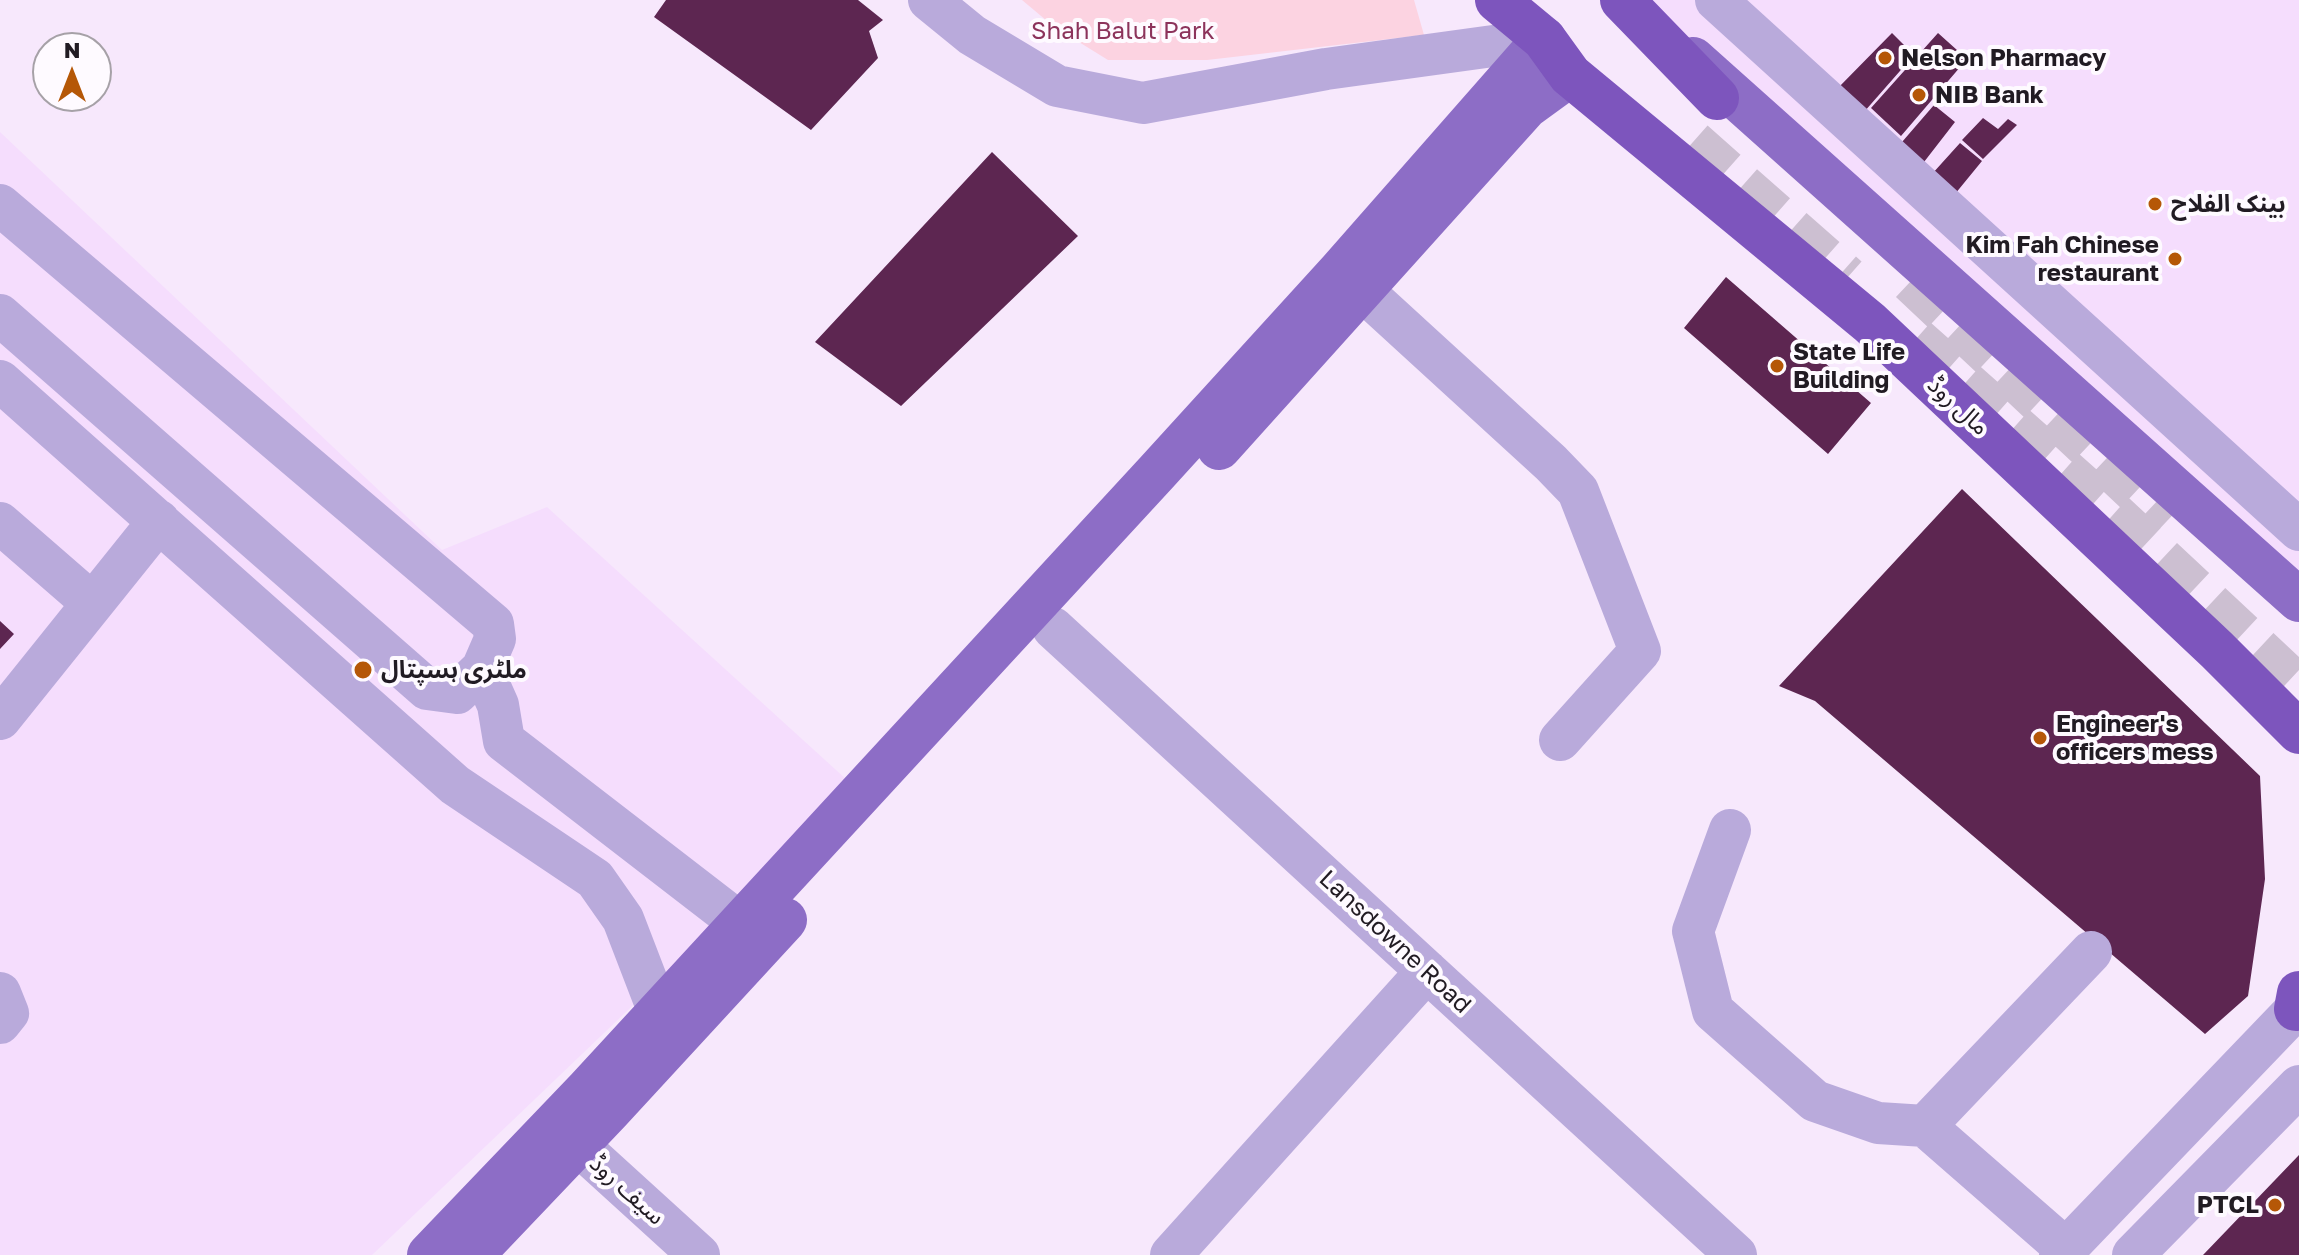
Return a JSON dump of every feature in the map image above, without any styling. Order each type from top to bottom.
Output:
[{"type":"highway","name":"مال روڈ","points":[[1497,0],[1544,39],[1570,75],[1870,323],[2288,721]]},
{"type":"highway","points":[[1624,0],[1717,98]]},
{"type":"highway","points":[[1544,39],[1693,142]]},
{"type":"highway","points":[[2288,721],[2299,755]]},
{"type":"main road","points":[[1624,0],[2299,600]]},
{"type":"main road","points":[[472,1255],[658,1010],[1329,283],[1544,39]]},
{"type":"main road","points":[[429,1255],[566,1134],[1053,628],[1363,291],[1526,107],[1570,75]]},
{"type":"street","points":[[929,0],[972,35],[1057,86],[1143,103],[1326,69],[1544,39]]},
{"type":"street","points":[[1716,0],[2299,530]]},
{"type":"street","points":[[0,205],[493,624],[495,639],[482,669],[457,693],[427,689],[0,315]]},
{"type":"street","points":[[1363,291],[1578,491],[1640,651],[1560,740]]},
{"type":"street","points":[[0,381],[455,785],[595,879],[623,919],[658,1010]]},
{"type":"street","points":[[0,719],[159,521]]},
{"type":"street","points":[[0,523],[92,603]]},
{"type":"street","name":"Lansdowne Road","points":[[1053,628],[1736,1255]]},
{"type":"street","points":[[482,669],[498,705],[504,741],[740,923]]},
{"type":"street","points":[[455,785],[504,741]]},
{"type":"street","points":[[1730,830],[1693,931],[1713,1011],[1815,1101],[1878,1123],[1925,1126],[2063,1252],[2298,1003]]},
{"type":"street","points":[[1925,1126],[2091,952]]},
{"type":"street","points":[[1171,1255],[1427,971]]},
{"type":"street","points":[[0,993],[8,1013],[0,1023]]},
{"type":"street","points":[[2133,1255],[2299,1086]]},
{"type":"street","name":"سیف روڈ","points":[[566,1134],[699,1255]]},
{"type":"shaded area","points":[[1625,0],[2299,0],[2299,587]]},
{"type":"shaded area","name":"ملٹری ہسپتال","points":[[0,132],[442,550],[547,507],[858,790],[372,1255],[0,1255]]},
{"type":"green space","name":"Shah Balut Park","points":[[1022,0],[1414,0],[1424,35],[1207,60],[1108,60],[1053,26]]},
{"type":"building","points":[[666,0],[858,0],[883,20],[869,31],[878,58],[811,130],[654,17]]},
{"type":"building","points":[[1892,33],[1914,55],[1864,112],[1837,89]]},
{"type":"building","points":[[1938,33],[1967,59],[1901,136],[1871,108]]},
{"type":"building","points":[[1934,105],[1955,122],[1924,162],[1902,142]]},
{"type":"building","points":[[1983,118],[1998,129],[2008,119],[2017,125],[1983,159],[1962,140]]},
{"type":"building","points":[[1960,143],[1982,161],[1955,194],[1932,174]]},
{"type":"building","points":[[992,152],[1078,236],[901,406],[815,342]]},
{"type":"building","name":"State Life Building","points":[[1726,277],[1871,403],[1828,454],[1684,328]]},
{"type":"building","name":"Engineer's officers mess","points":[[1962,489],[2260,776],[2265,879],[2248,996],[2205,1034],[1815,701],[1779,686]]},
{"type":"building","points":[[0,621],[14,634],[0,649]]},
{"type":"building","name":"PTCL","points":[[2299,1155],[2299,1255],[2203,1255]]},
{"type":"tunnel","points":[[1693,142],[1847,278]]},
{"type":"tunnel","points":[[1911,281],[2167,521]]},
{"type":"tunnel","points":[[1916,339],[2116,516],[2299,687]]},
{"type":"place","name":"Nelson Pharmacy","points":[[1885,58]]},
{"type":"place","name":"NIB Bank","points":[[1919,95]]},
{"type":"place","name":"بینک الفلاح","points":[[2155,204]]},
{"type":"place","name":"Kim Fah Chinese restaurant","points":[[2175,259]]},
{"type":"place","name":"State Life Building","points":[[1777,366]]},
{"type":"place","name":"ملٹری ہسپتال","points":[[363,670]]},
{"type":"place","name":"Engineer's officers mess","points":[[2040,738]]},
{"type":"place","name":"PTCL","points":[[2275,1205]]}]
